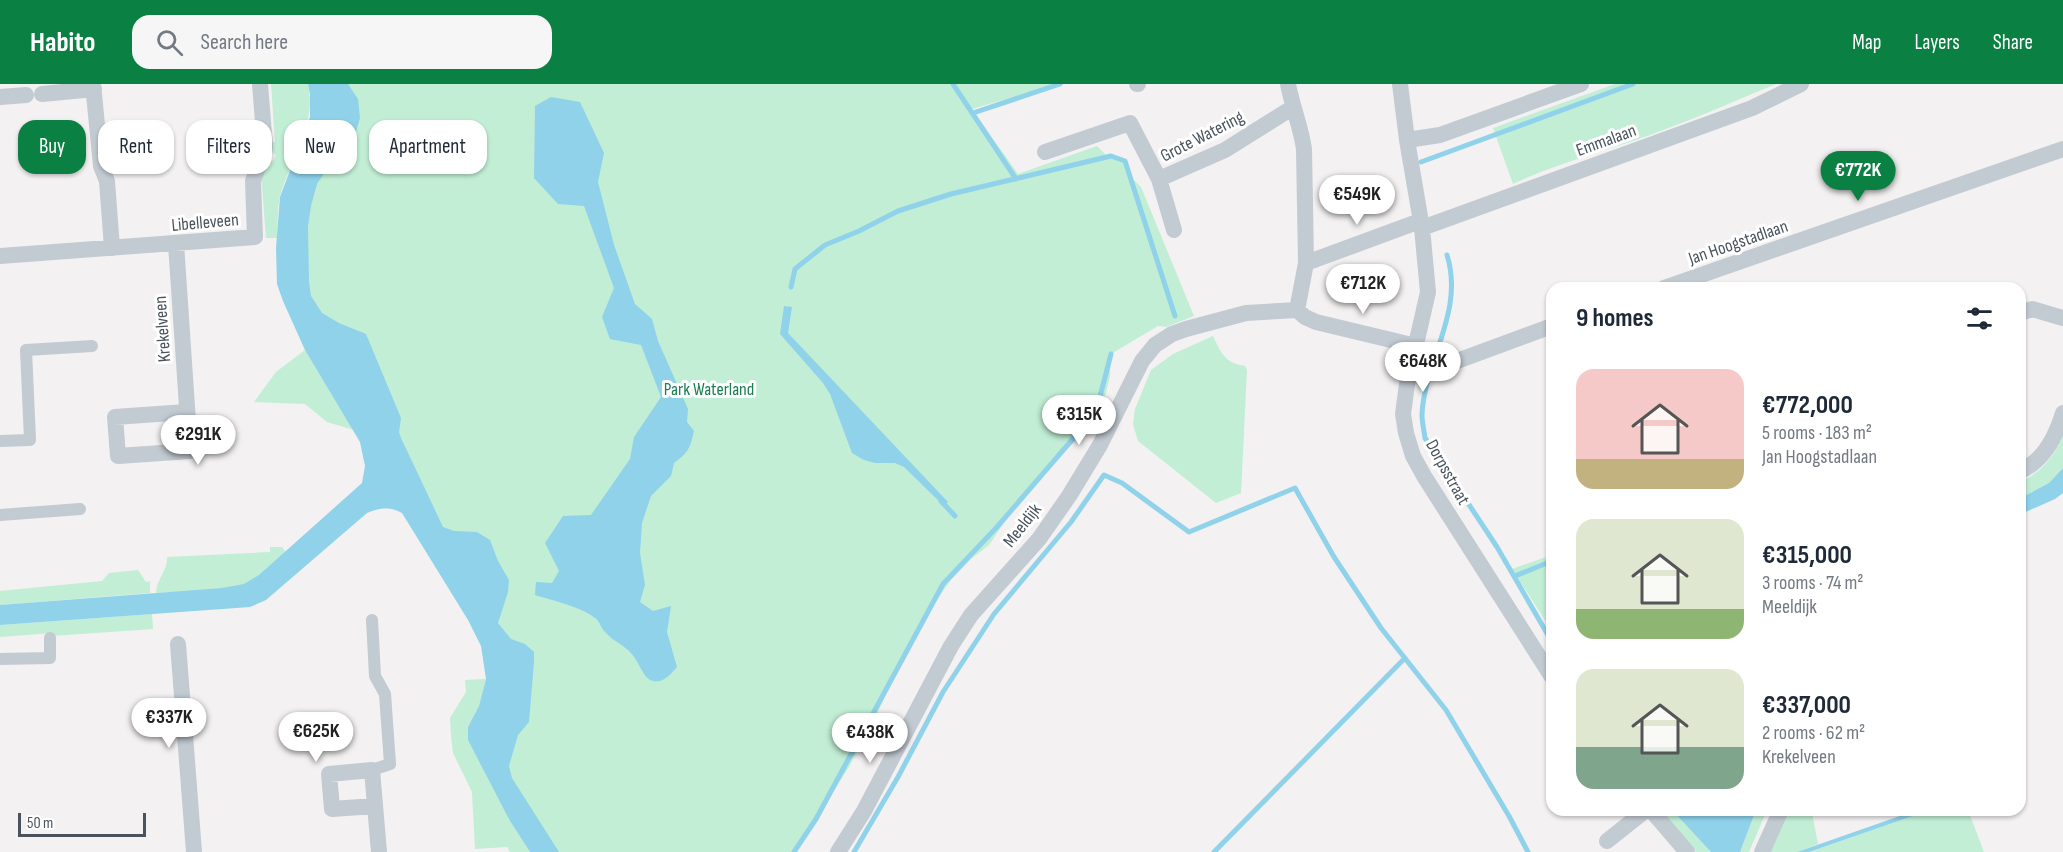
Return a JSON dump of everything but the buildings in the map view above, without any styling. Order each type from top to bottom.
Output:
[{"type":"street","name":"Libelleveen","points":[[0,256],[255,237],[253,181],[265,147],[260,84]]},
{"type":"street","points":[[1288,84],[1292,108],[1302,134],[1304,149],[1306,263],[1297,310],[1316,322],[1457,361],[1546,328]]},
{"type":"street","name":"Dorpsstraat","points":[[1400,84],[1421,225],[1428,292],[1426,354],[1407,384],[1403,414],[1406,433],[1413,456],[1424,476],[1546,667]]},
{"type":"street","points":[[1407,140],[1440,135],[1581,84]]},
{"type":"street","name":"Emmalaan","points":[[1306,263],[1421,225],[1752,108],[1801,84]]},
{"type":"street","points":[[0,97],[94,87],[101,166],[107,181],[112,248]]},
{"type":"street","name":"Grote Watering","points":[[1159,179],[1226,150],[1292,108]]},
{"type":"street","name":"Grote Watering","points":[[1045,152],[1130,123],[1159,179],[1174,230]]},
{"type":"street","name":"Jan Hoogstadlaan","points":[[1681,282],[2063,149]]},
{"type":"street","name":"Krekelveen","points":[[176,244],[190,451],[118,456],[115,417],[186,412]]},
{"type":"street","points":[[2026,311],[2032,309],[2063,318]]},
{"type":"street","name":"Meeldijk","points":[[838,852],[869,802],[951,646],[971,615],[1039,539],[1069,496],[1100,445],[1142,361],[1155,345],[1172,334],[1186,329],[1246,313],[1297,310]]},
{"type":"street","points":[[0,441],[30,440],[26,350],[92,346]]},
{"type":"street","points":[[2026,468],[2032,466],[2056,435],[2063,413]]},
{"type":"street","points":[[0,515],[80,509]]},
{"type":"street","points":[[372,620],[375,676],[385,694],[390,764],[372,770],[330,774],[332,809],[375,806]]},
{"type":"street","points":[[0,659],[50,658],[50,638]]},
{"type":"street","points":[[178,644],[194,852]]},
{"type":"street","points":[[372,770],[379,852]]},
{"type":"street","points":[[1606,841],[1638,816]]},
{"type":"street","points":[[1656,816],[1687,852]]},
{"type":"street","points":[[1762,852],[1778,816]]},
{"type":"green space","points":[[271,84],[308,84],[310,99],[308,120],[284,120],[284,174],[288,174],[280,196],[277,238],[266,238],[261,174],[272,174],[272,161],[276,155],[272,152],[272,142],[275,142]]},
{"type":"green space","name":"Park Waterland","points":[[313,84],[1059,84],[972,109],[1018,174],[1097,146],[1108,157],[1125,161],[1130,176],[1141,187],[1194,316],[1166,327],[1158,326],[1111,354],[1110,376],[1102,409],[1087,429],[1024,493],[989,545],[971,559],[951,580],[933,605],[903,658],[849,767],[795,852],[548,852],[494,764],[504,693],[458,562],[300,294],[291,223],[309,174],[357,174],[357,120],[318,120]]},
{"type":"green space","points":[[1615,84],[1776,84],[1667,129],[1556,166],[1513,184],[1493,128]]},
{"type":"green space","points":[[1213,336],[1228,360],[1245,366],[1247,370],[1241,493],[1216,503],[1138,441],[1133,424],[1135,409],[1151,370],[1173,354]]},
{"type":"green space","points":[[305,350],[354,430],[327,422],[305,404],[254,402],[276,372]]},
{"type":"green space","points":[[2063,434],[2063,468],[2049,483],[2026,495],[2026,479],[2047,462]]},
{"type":"green space","points":[[270,547],[282,547],[286,552],[262,574],[245,584],[214,590],[156,593],[166,567],[167,557],[270,552]]},
{"type":"green space","points":[[1546,557],[1546,622],[1512,569]]},
{"type":"green space","points":[[138,570],[146,582],[150,581],[150,593],[0,605],[0,591],[102,581],[109,573]]},
{"type":"green space","points":[[152,614],[153,629],[0,637],[0,625]]},
{"type":"green space","points":[[486,679],[479,706],[468,727],[510,821],[530,852],[510,852],[507,847],[475,849],[472,792],[453,753],[450,718],[466,692],[465,680]]},
{"type":"green space","points":[[1665,816],[1678,816],[1711,852],[1696,852]]},
{"type":"green space","points":[[1754,816],[1764,816],[1749,852],[1740,852]]},
{"type":"green space","points":[[1785,816],[1813,816],[1818,844],[1797,852],[1770,852]]},
{"type":"green space","points":[[1913,816],[1970,816],[1984,852],[1809,852]]},
{"type":"water","points":[[308,84],[348,84],[358,99],[360,118],[357,128],[357,120],[309,120]]},
{"type":"water","points":[[551,97],[580,102],[604,153],[598,182],[614,245],[635,304],[652,319],[658,341],[688,409],[687,422],[694,431],[688,449],[674,463],[671,476],[651,496],[642,523],[640,553],[645,585],[640,602],[653,611],[671,606],[667,632],[677,667],[672,673],[658,681],[647,678],[631,653],[609,636],[595,618],[575,607],[535,595],[536,582],[552,583],[559,571],[545,543],[563,516],[591,515],[630,459],[634,437],[661,397],[641,345],[610,339],[602,317],[614,288],[584,206],[558,204],[534,178],[535,106]]},
{"type":"water","points":[[289,174],[324,174],[317,184],[308,226],[311,296],[322,313],[366,334],[401,418],[399,432],[401,438],[443,527],[454,531],[477,532],[490,540],[509,580],[508,592],[498,623],[511,639],[525,644],[534,652],[534,662],[529,722],[518,735],[509,766],[512,778],[559,852],[530,852],[510,821],[468,740],[468,727],[479,706],[486,679],[481,646],[468,620],[402,513],[398,511],[384,508],[367,513],[266,600],[250,607],[0,625],[0,605],[222,588],[244,584],[259,575],[362,483],[365,466],[360,442],[305,350],[277,284],[276,248],[280,197]]},
{"type":"water","points":[[784,306],[792,307],[788,333],[948,502],[944,506],[904,467],[895,463],[875,463],[852,453],[830,394],[780,334]]},
{"type":"water","points":[[2063,468],[2063,493],[2026,512],[2026,495],[2049,483]]},
{"type":"water","points":[[1678,816],[1754,816],[1740,852],[1711,852]]},
{"type":"water","points":[[1900,816],[1913,816],[1809,852],[1797,852]]},
{"type":"waterway","points":[[953,84],[1016,179]]},
{"type":"waterway","points":[[973,113],[1060,84]]},
{"type":"waterway","points":[[1421,162],[1633,84]]},
{"type":"waterway","points":[[791,287],[795,269],[825,245],[898,211],[951,194],[1111,156],[1125,161],[1175,316]]},
{"type":"waterway","points":[[1447,255],[1451,276],[1451,296],[1448,316],[1424,395],[1422,415],[1425,438],[1497,547],[1546,632]]},
{"type":"waterway","points":[[794,852],[816,819],[943,584],[997,527],[1096,412],[1111,354]]},
{"type":"waterway","points":[[854,852],[898,777],[943,692],[994,614],[1071,522],[1104,475],[1122,483],[1189,532],[1295,488],[1334,557],[1381,628],[1446,710],[1528,852]]},
{"type":"waterway","points":[[941,501],[955,516]]},
{"type":"waterway","points":[[1515,576],[1546,563]]},
{"type":"waterway","points":[[1214,852],[1405,658]]}]
